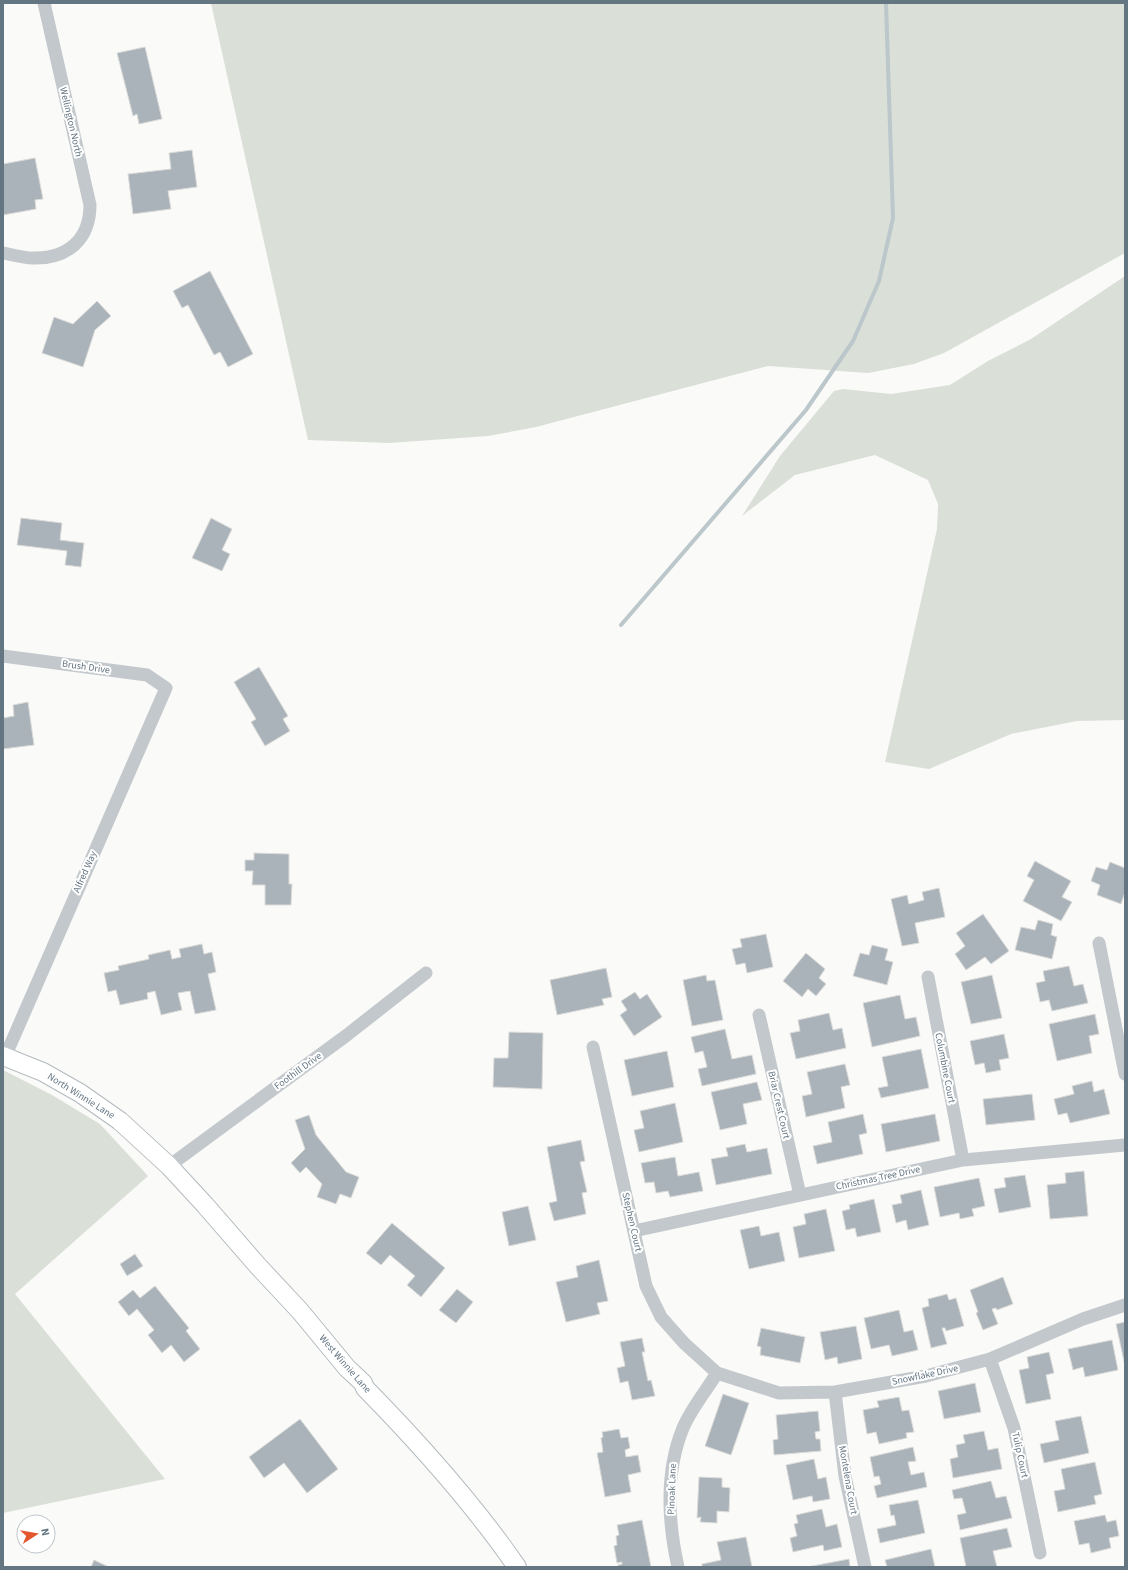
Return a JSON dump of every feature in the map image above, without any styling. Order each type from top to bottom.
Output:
[{"type":"street","name":"Wellington North","points":[[3,253],[34,258],[58,254],[70,249],[80,239],[90,217],[90,205],[44,3]]},
{"type":"street","name":"Brush Drive","points":[[3,656],[147,675],[166,688]]},
{"type":"street","name":"Alfred Way","points":[[4,1056],[166,688]]},
{"type":"street","points":[[1099,943],[1125,1074]]},
{"type":"street","name":"Foothill Drive","points":[[169,1166],[347,1035],[426,973]]},
{"type":"street","name":"Columbine Court","points":[[928,977],[963,1160]]},
{"type":"street","name":"Briar Crest Court","points":[[759,1015],[800,1195]]},
{"type":"street","name":"Stephen Court","points":[[592,1047],[646,1286],[661,1316],[684,1343],[717,1374]]},
{"type":"street","name":"North Winnie Lane","points":[[4,1056],[43,1072],[80,1093],[120,1121],[169,1166]]},
{"type":"street","name":"Christmas Tree Drive","points":[[634,1231],[963,1160],[1125,1145]]},
{"type":"street","name":"West Winnie Lane","points":[[169,1166],[300,1311],[347,1368],[363,1383],[365,1388],[443,1473],[488,1527],[517,1567]]},
{"type":"street","name":"Snowflake Drive","points":[[717,1374],[778,1393],[835,1392],[926,1376],[990,1359],[1083,1319],[1125,1305]]},
{"type":"street","name":"Tulip Court","points":[[990,1359],[1014,1428],[1040,1553]]},
{"type":"street","name":"Pinoak Lane","points":[[678,1567],[671,1518],[670,1489],[674,1455],[684,1427],[717,1374]]},
{"type":"street","name":"Montelena Court","points":[[835,1392],[845,1476],[865,1567]]},
{"type":"shaded area","points":[[211,3],[1125,3],[1125,253],[944,353],[914,364],[868,373],[768,366],[536,427],[488,436],[389,443],[308,440]]},
{"type":"shaded area","points":[[1125,276],[1125,720],[1077,721],[1011,734],[929,769],[885,762],[937,529],[938,504],[928,480],[875,455],[795,475],[742,516],[780,456],[834,391],[843,389],[891,394],[950,385],[988,361],[1031,339]]},
{"type":"shaded area","points":[[3,1070],[52,1095],[100,1124],[148,1176],[15,1294],[165,1479],[3,1513]]},
{"type":"building","points":[[145,47],[162,119],[139,124],[137,114],[133,116],[117,53]]},
{"type":"building","points":[[192,150],[197,187],[168,191],[171,209],[133,214],[128,174],[171,169],[169,153]]},
{"type":"building","points":[[35,158],[43,199],[35,200],[36,209],[3,215],[3,164]]},
{"type":"building","points":[[210,271],[253,354],[228,367],[220,352],[214,355],[188,305],[182,308],[173,291]]},
{"type":"building","points":[[97,301],[111,316],[95,330],[83,367],[42,353],[54,317],[73,324]]},
{"type":"building","points":[[21,518],[62,523],[60,540],[84,543],[81,567],[65,565],[67,551],[17,545]]},
{"type":"building","points":[[211,518],[232,529],[222,550],[230,554],[222,571],[192,558]]},
{"type":"building","points":[[259,667],[288,716],[283,719],[290,731],[265,746],[251,722],[256,719],[234,682]]},
{"type":"building","points":[[28,702],[34,745],[3,749],[3,718],[14,716],[13,705]]},
{"type":"building","points":[[254,853],[289,854],[289,884],[292,884],[291,905],[265,905],[265,885],[252,885],[253,871],[245,871],[245,860],[254,860]]},
{"type":"building","points":[[1035,861],[1071,881],[1062,897],[1072,902],[1061,921],[1023,901],[1034,880],[1027,876]]},
{"type":"building","points":[[1110,862],[1125,868],[1125,892],[1121,904],[1097,895],[1100,885],[1091,881],[1096,867],[1107,870]]},
{"type":"building","points":[[939,888],[945,917],[915,923],[919,943],[902,946],[891,899],[907,895],[909,904],[924,900],[922,892]]},
{"type":"building","points":[[983,914],[1009,951],[991,964],[985,957],[966,970],[955,954],[965,946],[956,933]]},
{"type":"building","points":[[1038,920],[1053,924],[1051,935],[1057,937],[1052,959],[1015,950],[1021,927],[1035,930]]},
{"type":"building","points":[[766,934],[773,967],[747,973],[745,963],[736,965],[732,949],[742,947],[740,939]]},
{"type":"building","points":[[202,944],[204,954],[212,952],[216,972],[208,974],[216,1010],[195,1014],[190,991],[178,993],[182,1010],[161,1015],[155,991],[147,993],[148,999],[120,1005],[116,990],[108,992],[104,973],[119,970],[118,966],[149,959],[148,955],[170,950],[172,959],[181,957],[179,949]]},
{"type":"building","points":[[872,945],[888,949],[885,960],[893,962],[887,985],[853,976],[860,953],[869,955]]},
{"type":"building","points":[[806,953],[825,969],[819,978],[826,984],[816,996],[808,989],[802,997],[783,981]]},
{"type":"building","points":[[1069,966],[1074,986],[1083,984],[1088,1003],[1052,1011],[1049,1000],[1040,1002],[1036,983],[1045,981],[1043,971]]},
{"type":"building","points":[[606,968],[612,997],[602,999],[604,1005],[557,1015],[550,980]]},
{"type":"building","points":[[706,975],[707,981],[715,980],[723,1020],[692,1026],[683,980]]},
{"type":"building","points":[[992,975],[1002,1018],[971,1024],[961,982]]},
{"type":"building","points":[[635,992],[640,999],[647,994],[662,1017],[634,1036],[620,1015],[627,1010],[621,1001]]},
{"type":"building","points":[[900,995],[905,1019],[916,1017],[920,1036],[872,1047],[863,1003]]},
{"type":"building","points":[[829,1013],[833,1030],[842,1028],[846,1048],[796,1059],[790,1033],[800,1031],[798,1020]]},
{"type":"building","points":[[1095,1014],[1099,1034],[1089,1036],[1092,1053],[1057,1061],[1049,1024]]},
{"type":"building","points":[[725,1029],[732,1059],[752,1055],[756,1074],[702,1086],[698,1069],[707,1067],[703,1051],[695,1053],[691,1037]]},
{"type":"building","points":[[509,1032],[543,1033],[542,1089],[493,1087],[494,1058],[508,1058]]},
{"type":"building","points":[[1004,1034],[1009,1058],[999,1060],[1001,1070],[986,1073],[984,1063],[975,1065],[970,1041]]},
{"type":"building","points":[[921,1049],[929,1088],[881,1098],[878,1088],[888,1086],[882,1057]]},
{"type":"building","points":[[667,1051],[674,1087],[632,1096],[624,1060]]},
{"type":"building","points":[[845,1064],[850,1085],[841,1087],[845,1108],[806,1117],[802,1096],[812,1094],[807,1072]]},
{"type":"building","points":[[1092,1081],[1094,1092],[1104,1089],[1110,1114],[1070,1123],[1067,1113],[1058,1115],[1054,1099],[1074,1094],[1072,1086]]},
{"type":"building","points":[[757,1082],[762,1100],[743,1104],[747,1124],[720,1130],[711,1092]]},
{"type":"building","points":[[1032,1094],[1035,1120],[986,1125],[983,1099]]},
{"type":"building","points":[[675,1103],[683,1142],[639,1152],[634,1130],[644,1128],[640,1111]]},
{"type":"building","points":[[863,1114],[867,1133],[859,1135],[863,1154],[817,1164],[813,1146],[832,1142],[828,1122]]},
{"type":"building","points":[[935,1114],[940,1141],[886,1152],[881,1124]]},
{"type":"building","points":[[309,1115],[316,1135],[346,1172],[359,1177],[351,1198],[340,1194],[336,1204],[317,1197],[322,1184],[306,1167],[300,1173],[291,1163],[305,1149],[295,1120]]},
{"type":"building","points":[[581,1140],[585,1161],[580,1162],[587,1192],[582,1193],[586,1214],[554,1221],[549,1203],[557,1201],[547,1147]]},
{"type":"building","points":[[745,1144],[747,1152],[767,1148],[772,1174],[716,1185],[711,1159],[728,1156],[726,1148]]},
{"type":"building","points":[[675,1157],[678,1176],[699,1172],[703,1191],[670,1197],[668,1191],[656,1193],[654,1182],[645,1183],[641,1163]]},
{"type":"building","points":[[1084,1171],[1088,1216],[1050,1219],[1047,1185],[1066,1183],[1065,1173]]},
{"type":"building","points":[[1025,1175],[1031,1207],[999,1213],[994,1189],[1006,1187],[1004,1178]]},
{"type":"building","points":[[979,1178],[985,1206],[972,1209],[974,1216],[960,1219],[959,1213],[940,1217],[934,1187]]},
{"type":"building","points":[[921,1190],[929,1225],[908,1230],[906,1220],[896,1223],[892,1205],[902,1203],[900,1195]]},
{"type":"building","points":[[874,1199],[881,1232],[857,1237],[855,1228],[846,1230],[842,1211],[850,1209],[849,1205]]},
{"type":"building","points":[[528,1206],[536,1240],[509,1246],[502,1212]]},
{"type":"building","points":[[826,1209],[835,1251],[799,1258],[793,1227],[806,1224],[804,1214]]},
{"type":"building","points":[[392,1223],[445,1268],[421,1297],[407,1285],[415,1276],[390,1255],[381,1265],[366,1253]]},
{"type":"building","points":[[759,1226],[761,1236],[779,1232],[785,1261],[749,1269],[740,1230]]},
{"type":"building","points":[[135,1254],[143,1266],[127,1276],[120,1264]]},
{"type":"building","points":[[599,1260],[608,1301],[597,1303],[600,1314],[566,1322],[556,1282],[578,1277],[576,1266]]},
{"type":"building","points":[[1003,1277],[1013,1304],[997,1310],[996,1308],[992,1309],[998,1324],[983,1330],[976,1313],[978,1312],[970,1290]]},
{"type":"building","points":[[155,1286],[189,1328],[186,1331],[200,1349],[184,1362],[171,1345],[162,1353],[148,1335],[154,1330],[137,1309],[129,1316],[118,1302],[133,1290],[140,1298]]},
{"type":"building","points":[[457,1289],[473,1302],[456,1323],[439,1310]]},
{"type":"building","points":[[947,1294],[949,1300],[956,1298],[964,1326],[946,1331],[945,1328],[942,1328],[947,1344],[931,1348],[922,1308],[929,1306],[928,1299]]},
{"type":"building","points":[[899,1310],[904,1332],[913,1330],[918,1350],[892,1356],[889,1345],[871,1349],[864,1318]]},
{"type":"building","points":[[1125,1322],[1125,1366],[1116,1324]]},
{"type":"building","points":[[856,1326],[862,1359],[838,1364],[837,1357],[825,1360],[820,1332]]},
{"type":"building","points":[[761,1328],[805,1337],[800,1363],[760,1355],[761,1347],[757,1346]]},
{"type":"building","points":[[642,1338],[645,1352],[642,1352],[648,1381],[651,1380],[655,1396],[632,1400],[628,1381],[620,1383],[617,1368],[625,1366],[620,1342]]},
{"type":"building","points":[[1112,1340],[1118,1370],[1085,1377],[1083,1367],[1073,1370],[1068,1349]]},
{"type":"building","points":[[1049,1352],[1054,1373],[1046,1375],[1051,1399],[1026,1404],[1019,1370],[1029,1368],[1027,1357]]},
{"type":"building","points":[[975,1383],[981,1412],[944,1419],[938,1391]]},
{"type":"building","points":[[723,1394],[749,1403],[731,1455],[705,1446]]},
{"type":"building","points":[[899,1397],[902,1411],[909,1410],[914,1432],[906,1433],[907,1438],[879,1444],[876,1432],[867,1434],[863,1410],[879,1407],[877,1401]]},
{"type":"building","points":[[818,1411],[820,1431],[815,1432],[816,1439],[820,1439],[821,1451],[774,1455],[773,1440],[778,1439],[776,1415]]},
{"type":"building","points":[[1081,1416],[1089,1453],[1044,1463],[1040,1444],[1059,1440],[1055,1421]]},
{"type":"building","points":[[300,1419],[338,1469],[307,1493],[284,1463],[264,1478],[249,1457]]},
{"type":"building","points":[[619,1429],[621,1438],[628,1437],[630,1448],[625,1450],[626,1457],[638,1455],[641,1472],[628,1475],[631,1492],[605,1497],[597,1453],[603,1452],[601,1438],[603,1437],[602,1432]]},
{"type":"building","points":[[984,1431],[988,1450],[998,1448],[1002,1469],[953,1478],[950,1459],[958,1457],[956,1445],[965,1443],[963,1435]]},
{"type":"building","points":[[913,1447],[916,1461],[908,1462],[911,1475],[924,1472],[927,1487],[877,1498],[874,1486],[881,1484],[879,1476],[874,1477],[870,1457]]},
{"type":"building","points":[[814,1459],[818,1479],[826,1477],[830,1499],[813,1502],[812,1496],[793,1500],[786,1465]]},
{"type":"building","points":[[1095,1462],[1102,1494],[1094,1496],[1096,1504],[1058,1512],[1054,1491],[1065,1489],[1061,1469]]},
{"type":"building","points":[[699,1477],[722,1478],[722,1487],[730,1488],[729,1512],[717,1511],[717,1523],[700,1522],[701,1517],[697,1518]]},
{"type":"building","points":[[991,1481],[996,1498],[1006,1496],[1012,1518],[960,1530],[957,1515],[966,1513],[962,1498],[954,1499],[952,1490]]},
{"type":"building","points":[[918,1500],[925,1533],[880,1543],[877,1529],[896,1525],[894,1515],[891,1516],[889,1505]]},
{"type":"building","points":[[822,1509],[826,1527],[837,1524],[842,1547],[824,1551],[823,1545],[793,1552],[790,1538],[797,1536],[794,1524],[798,1523],[796,1515]]},
{"type":"building","points":[[1105,1515],[1107,1522],[1116,1520],[1119,1536],[1109,1538],[1111,1548],[1091,1553],[1089,1543],[1079,1545],[1074,1521]]},
{"type":"building","points":[[642,1520],[651,1567],[618,1567],[618,1565],[622,1564],[622,1562],[617,1563],[614,1546],[617,1545],[616,1536],[619,1535],[617,1525]]},
{"type":"building","points":[[1007,1528],[1012,1547],[993,1551],[997,1567],[966,1567],[960,1538]]},
{"type":"building","points":[[746,1537],[752,1567],[702,1567],[702,1564],[721,1560],[717,1542]]},
{"type":"building","points":[[931,1549],[935,1567],[887,1567],[885,1560]]},
{"type":"building","points":[[849,1559],[850,1567],[807,1567]]},
{"type":"building","points":[[94,1560],[109,1567],[91,1567]]},
{"type":"waterway","points":[[621,625],[806,410],[853,341],[879,281],[893,218],[886,3]]}]
